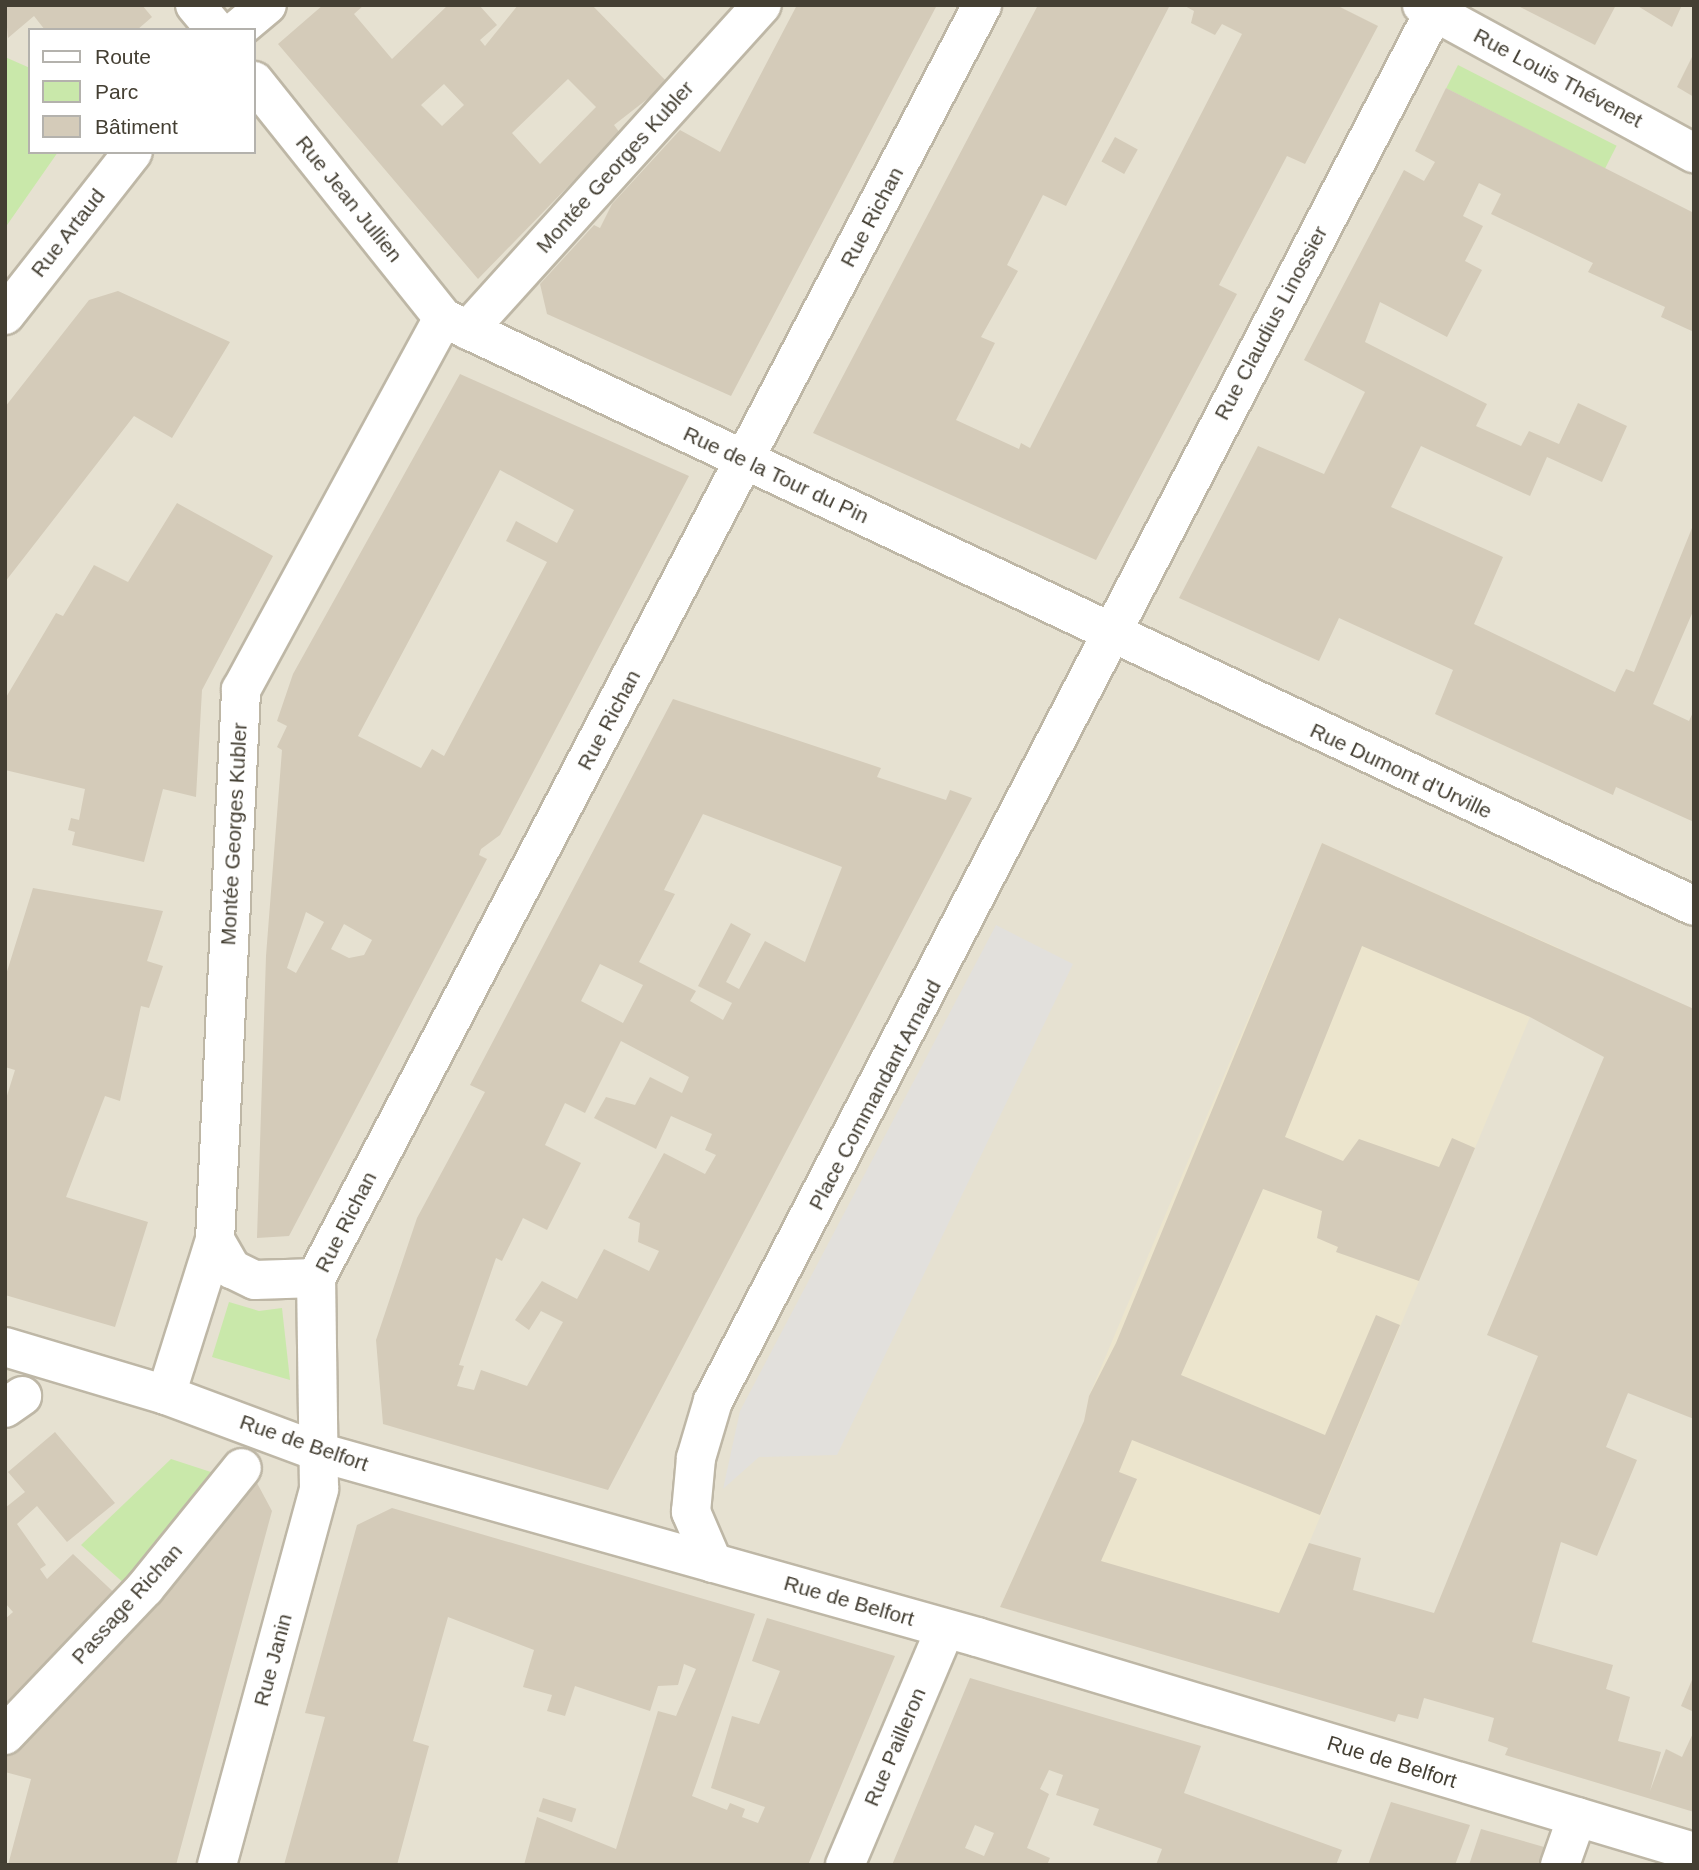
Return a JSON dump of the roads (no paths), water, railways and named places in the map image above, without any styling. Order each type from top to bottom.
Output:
[{"type":"street","points":[[195,5],[214,28]]},
{"type":"street","points":[[239,28],[267,5]]},
{"type":"street","name":"Montée Georges Kubler","points":[[166,1395],[215,1240],[241,690],[456,324],[762,5]]},
{"type":"street","name":"Rue Richan","points":[[322,1453],[316,1278],[982,5]]},
{"type":"street","name":"Rue Louis Thévenet","points":[[1428,9],[1694,153]]},
{"type":"street","name":"Rue Claudius Linossier","points":[[1108,635],[1428,9]]},
{"type":"street","name":"Rue Jean Jullien","points":[[256,83],[456,324]]},
{"type":"street","name":"Rue Artaud","points":[[5,315],[131,154]]},
{"type":"street","name":"Rue de la Tour du Pin","points":[[456,324],[746,459],[1108,635]]},
{"type":"street","name":"Rue Dumont d'Urville","points":[[1108,635],[1694,905]]},
{"type":"street","name":"Place Commandant Arnaud","points":[[713,1563],[691,1512],[696,1458],[713,1401],[949,956],[1108,635]]},
{"type":"street","points":[[215,1240],[232,1269],[255,1280],[316,1278]]},
{"type":"street","name":"Rue de Belfort","points":[[5,1347],[166,1395],[322,1453],[944,1629],[1694,1852]]},
{"type":"street","name":"Rue Janin","points":[[217,1865],[319,1489],[322,1453]]},
{"type":"street","name":"Passage Richan","points":[[5,1735],[145,1588],[242,1468]]},
{"type":"street","name":"Rue Pailleron","points":[[845,1865],[944,1629]]},
{"type":"street","points":[[1560,1865],[1577,1817]]}]
